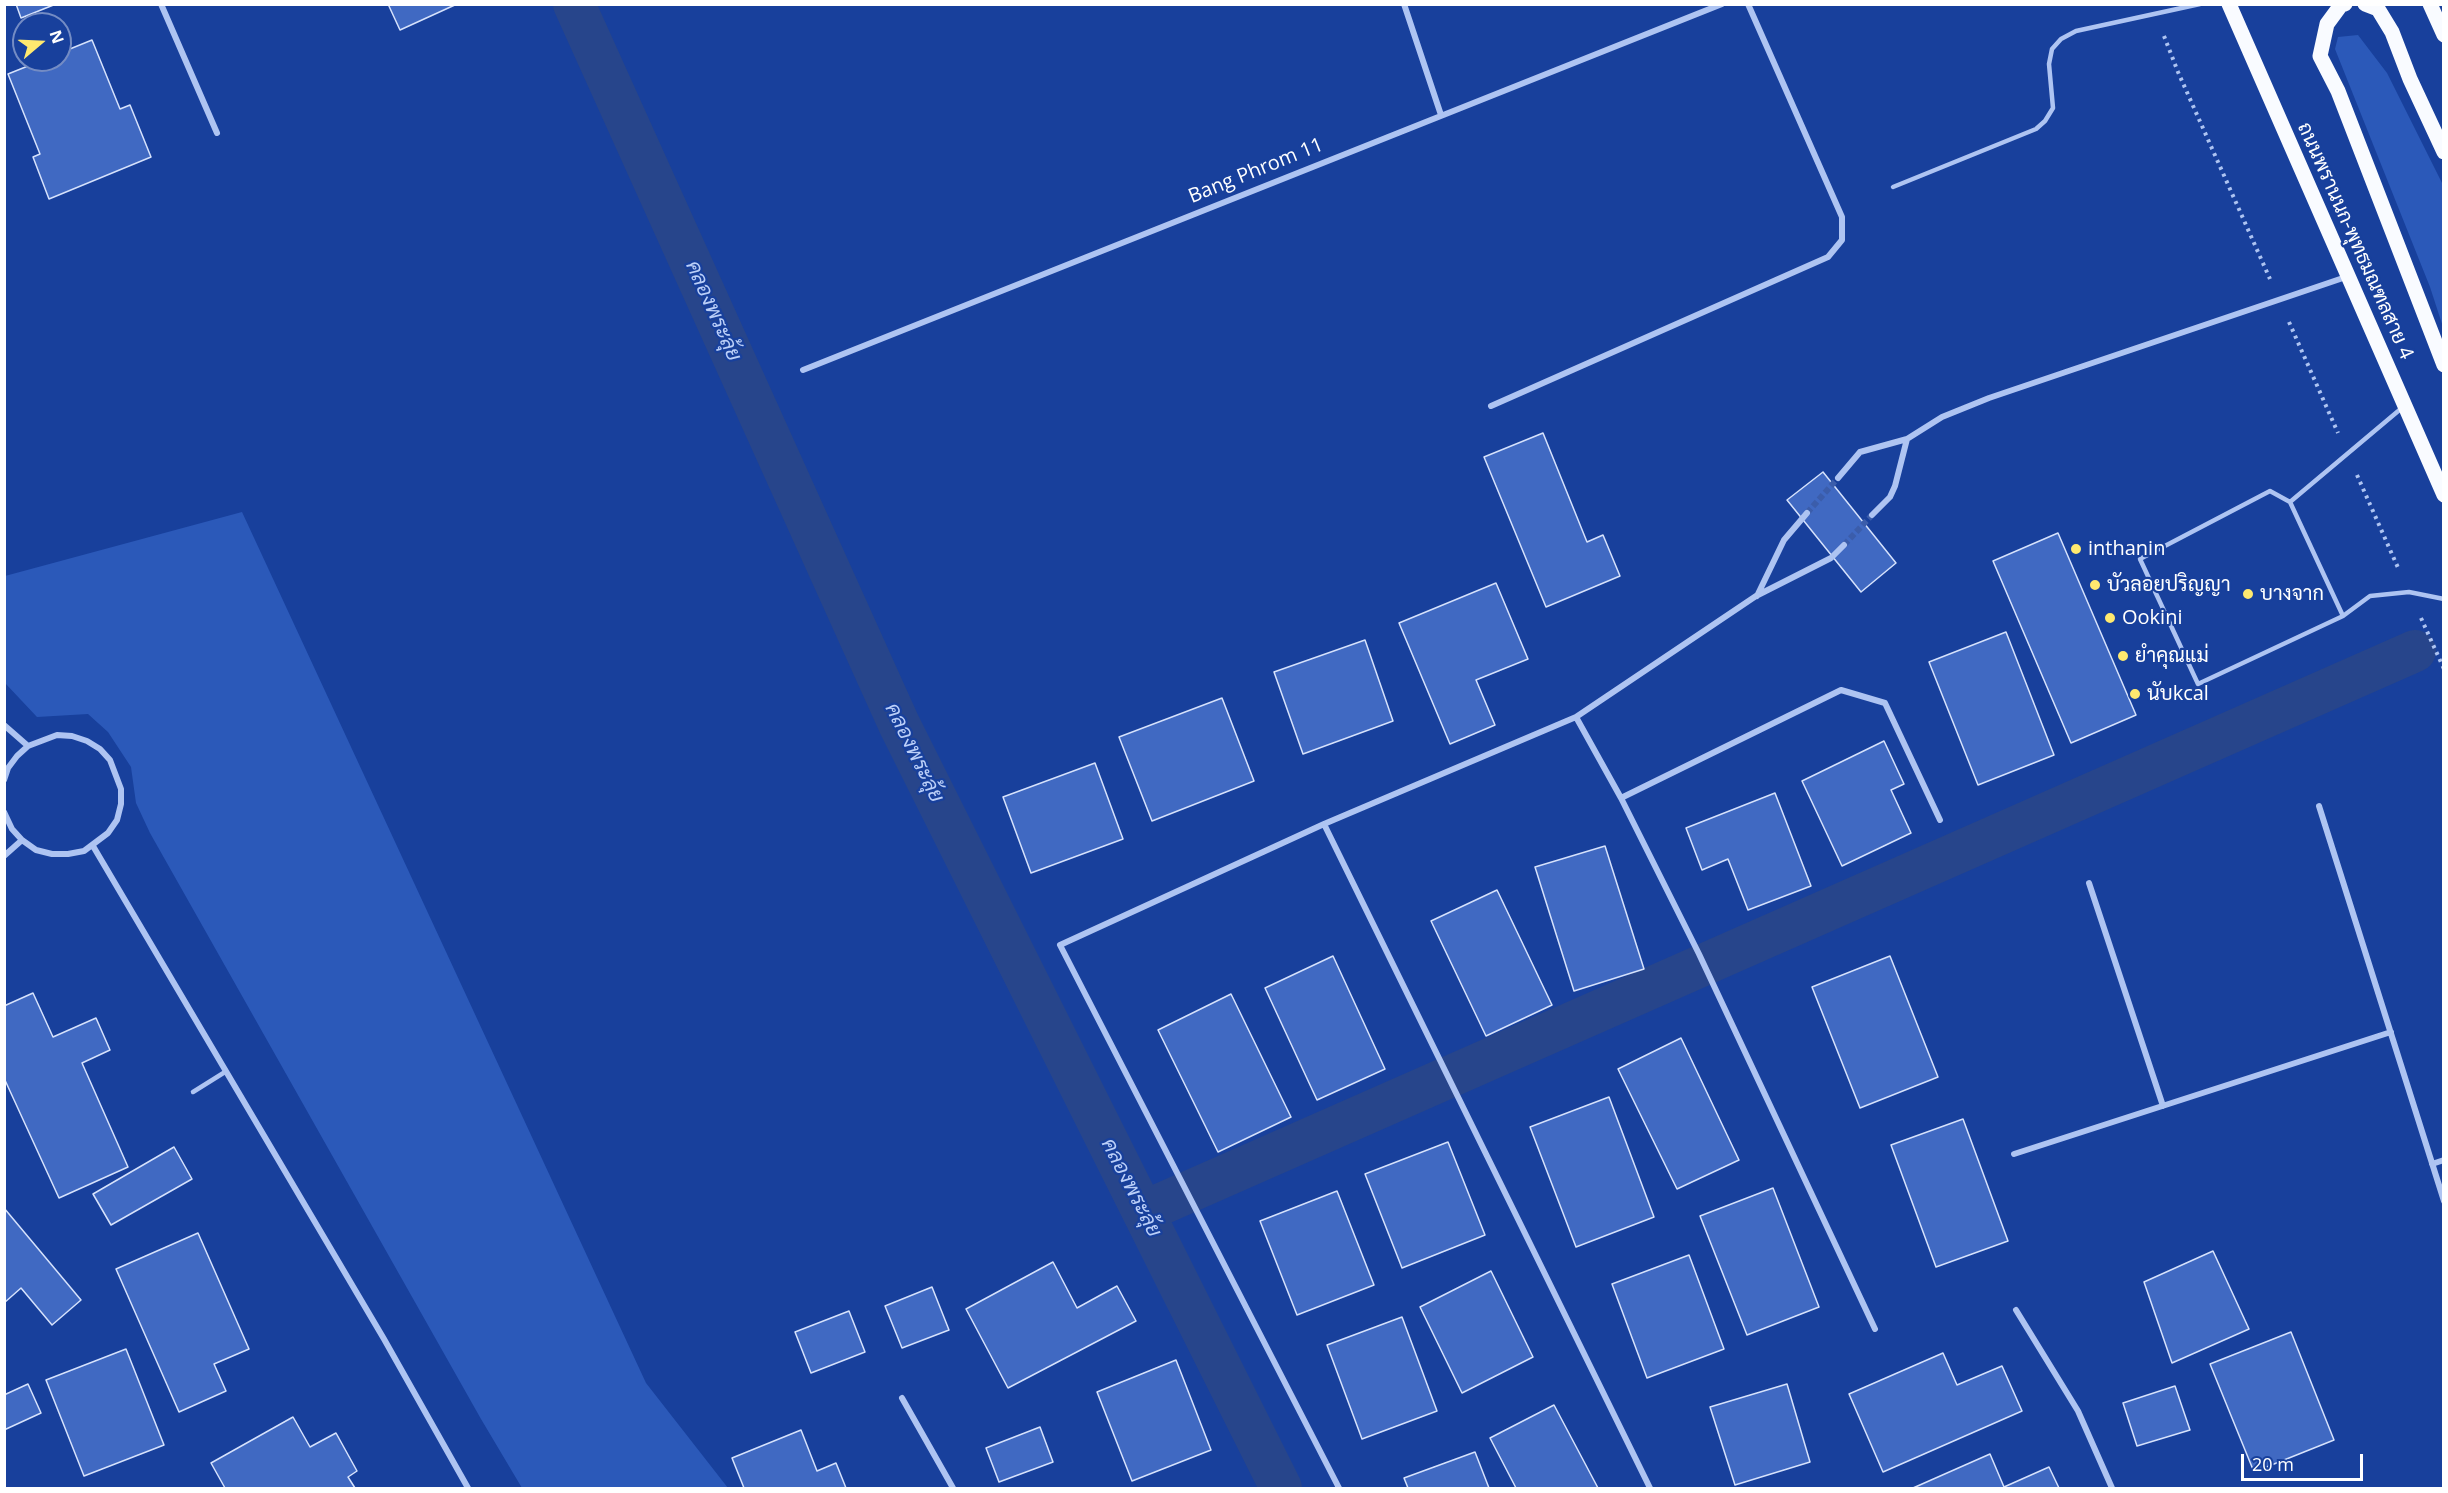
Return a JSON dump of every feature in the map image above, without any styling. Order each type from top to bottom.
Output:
[{"type":"main road","name":"ถนนพรานนก-พุทธมณฑลสาย 4","points":[[2229,4],[2346,277],[2444,495]]},
{"type":"main road","points":[[2345,4],[2341,5],[2327,24],[2320,56],[2338,91],[2444,365]]},
{"type":"main road","points":[[2365,4],[2378,9],[2392,32],[2410,80],[2444,152]]},
{"type":"main road","points":[[2430,4],[2444,35]]},
{"type":"street","points":[[162,4],[217,133]]},
{"type":"street","points":[[1404,4],[1441,115]]},
{"type":"street","name":"Bang Phrom 11","points":[[803,370],[1722,4]]},
{"type":"street","points":[[1491,406],[1828,257],[1842,240],[1842,217],[1748,4]]},
{"type":"street","points":[[1839,478],[1860,452],[1906,439],[1942,417],[1989,398],[2346,277]]},
{"type":"street","points":[[1872,515],[1890,497],[1895,486],[1906,439]]},
{"type":"street","points":[[1756,596],[1784,540],[1807,513]]},
{"type":"street","points":[[1339,1488],[1060,945],[1324,824],[1576,717],[1756,596],[1831,558],[1844,545]]},
{"type":"street","points":[[1621,798],[1841,690],[1885,703],[1941,820]]},
{"type":"street","points":[[1576,717],[1621,798],[1710,975],[1875,1329]]},
{"type":"street","points":[[4,725],[28,746]]},
{"type":"street","points":[[4,780],[8,768],[28,746],[57,735],[72,736],[100,749],[110,760],[121,789],[121,804],[117,820],[108,833],[84,851],[52,855],[36,850],[12,829],[4,812]]},
{"type":"street","points":[[2319,806],[2444,1201]]},
{"type":"street","points":[[1324,824],[1650,1488]]},
{"type":"street","points":[[4,856],[22,840]]},
{"type":"street","points":[[93,846],[384,1339],[468,1488]]},
{"type":"street","points":[[2089,883],[2163,1106]]},
{"type":"street","points":[[2014,1154],[2391,1032]]},
{"type":"street","points":[[2432,1164],[2444,1160]]},
{"type":"street","points":[[2016,1310],[2078,1411],[2112,1488]]},
{"type":"street","points":[[902,1398],[953,1488]]},
{"type":"lane","points":[[1893,187],[2036,129],[2045,121],[2053,108],[2049,64],[2052,49],[2061,39],[2076,31],[2200,4]]},
{"type":"lane","points":[[2290,502],[2404,405]]},
{"type":"lane","points":[[2343,616],[2290,502],[2270,491],[2140,560],[2198,684],[2343,616],[2370,596],[2409,592],[2444,599]]},
{"type":"lane","points":[[193,1092],[225,1072]]},
{"type":"path","points":[[2156,14],[2178,72],[2444,669]]},
{"type":"shaded area","points":[[2358,35],[2387,73],[2443,185],[2443,327],[2430,287],[2335,49],[2338,37]]},
{"type":"shaded area","points":[[242,512],[646,1383],[728,1488],[522,1488],[150,833],[136,803],[131,767],[108,732],[88,714],[37,717],[5,683],[5,576]]},
{"type":"building","points":[[16,4],[56,4],[36,12],[19,12]]},
{"type":"building","points":[[388,4],[457,4],[400,30]]},
{"type":"building","points":[[92,40],[120,109],[130,105],[151,157],[49,199],[33,157],[40,154],[8,74],[13,72],[72,72],[72,48]]},
{"type":"building","points":[[1543,433],[1587,542],[1603,535],[1620,576],[1546,607],[1484,457]]},
{"type":"building","points":[[1823,472],[1896,563],[1861,592],[1787,500]]},
{"type":"building","points":[[2058,533],[2136,715],[2071,743],[1993,561]]},
{"type":"building","points":[[1496,583],[1528,659],[1476,680],[1495,725],[1450,744],[1399,623]]},
{"type":"building","points":[[2006,632],[2054,755],[1978,785],[1929,662]]},
{"type":"building","points":[[1365,640],[1393,721],[1303,754],[1274,672]]},
{"type":"building","points":[[1222,698],[1254,781],[1152,821],[1119,737]]},
{"type":"building","points":[[1884,741],[1904,784],[1891,790],[1911,833],[1842,866],[1802,781]]},
{"type":"building","points":[[1095,763],[1123,839],[1031,873],[1003,797]]},
{"type":"building","points":[[1775,793],[1811,886],[1748,910],[1728,859],[1702,870],[1686,828]]},
{"type":"building","points":[[1605,846],[1644,969],[1574,991],[1535,867]]},
{"type":"building","points":[[1497,890],[1552,1005],[1486,1036],[1431,921]]},
{"type":"building","points":[[1333,956],[1385,1069],[1317,1100],[1265,988]]},
{"type":"building","points":[[1890,956],[1938,1077],[1860,1108],[1812,987]]},
{"type":"building","points":[[33,993],[53,1037],[96,1018],[110,1050],[82,1063],[128,1167],[59,1198],[4,1078],[4,1006]]},
{"type":"building","points":[[1231,994],[1291,1117],[1218,1152],[1158,1030]]},
{"type":"building","points":[[1681,1038],[1739,1160],[1677,1189],[1618,1069]]},
{"type":"building","points":[[1609,1097],[1654,1217],[1576,1247],[1530,1127]]},
{"type":"building","points":[[1963,1119],[2008,1241],[1936,1267],[1891,1145]]},
{"type":"building","points":[[1448,1142],[1485,1235],[1402,1268],[1365,1174]]},
{"type":"building","points":[[174,1147],[192,1179],[111,1225],[93,1194]]},
{"type":"building","points":[[1773,1188],[1819,1307],[1747,1335],[1700,1216]]},
{"type":"building","points":[[1337,1191],[1374,1285],[1297,1315],[1260,1221]]},
{"type":"building","points":[[4,1208],[81,1300],[52,1325],[21,1288],[4,1303]]},
{"type":"building","points":[[198,1233],[249,1349],[214,1364],[226,1391],[179,1412],[116,1269]]},
{"type":"building","points":[[2213,1251],[2249,1329],[2172,1363],[2144,1282]]},
{"type":"building","points":[[1689,1255],[1724,1349],[1647,1378],[1612,1284]]},
{"type":"building","points":[[1053,1262],[1077,1308],[1117,1286],[1136,1321],[1008,1388],[966,1309]]},
{"type":"building","points":[[1491,1271],[1533,1357],[1462,1393],[1420,1307]]},
{"type":"building","points":[[932,1287],[949,1330],[902,1348],[885,1306]]},
{"type":"building","points":[[849,1311],[865,1352],[811,1373],[795,1332]]},
{"type":"building","points":[[1402,1317],[1437,1411],[1362,1439],[1327,1345]]},
{"type":"building","points":[[2291,1332],[2334,1440],[2254,1472],[2210,1364]]},
{"type":"building","points":[[126,1349],[164,1445],[84,1476],[46,1380]]},
{"type":"building","points":[[1943,1353],[1957,1385],[2002,1366],[2022,1411],[1883,1472],[1849,1394]]},
{"type":"building","points":[[1176,1360],[1211,1450],[1132,1481],[1097,1392]]},
{"type":"building","points":[[28,1384],[41,1413],[4,1430],[4,1395]]},
{"type":"building","points":[[1787,1384],[1810,1462],[1735,1485],[1710,1407]]},
{"type":"building","points":[[2175,1386],[2190,1430],[2137,1446],[2123,1403]]},
{"type":"building","points":[[1554,1405],[1598,1488],[1516,1488],[1490,1438]]},
{"type":"building","points":[[293,1417],[310,1447],[336,1433],[357,1471],[348,1477],[355,1488],[225,1488],[211,1463]]},
{"type":"building","points":[[1040,1427],[1053,1462],[999,1482],[986,1448]]},
{"type":"building","points":[[801,1430],[817,1471],[836,1463],[846,1488],[744,1488],[732,1458]]},
{"type":"building","points":[[1475,1452],[1489,1488],[1408,1488],[1404,1478]]},
{"type":"building","points":[[1990,1454],[2004,1487],[2049,1467],[2059,1488],[1913,1488]]},
{"type":"waterway","name":"คลองพระลุ้ย","points":[[574,4],[899,724],[1281,1488]]},
{"type":"waterway","points":[[1143,1212],[2415,651]]},
{"type":"tunnel","points":[[1807,513],[1838,478]]},
{"type":"tunnel","points":[[1844,545],[1872,515]]},
{"type":"place","name":"inthanin","points":[[2076,549]]},
{"type":"place","name":"บัวลอยปริญญา","points":[[2095,585]]},
{"type":"place","name":"บางจาก","points":[[2248,594]]},
{"type":"place","name":"Ookini","points":[[2110,618]]},
{"type":"place","name":"ยำคุณแม่","points":[[2123,656]]},
{"type":"place","name":"นับkcal","points":[[2135,694]]}]
